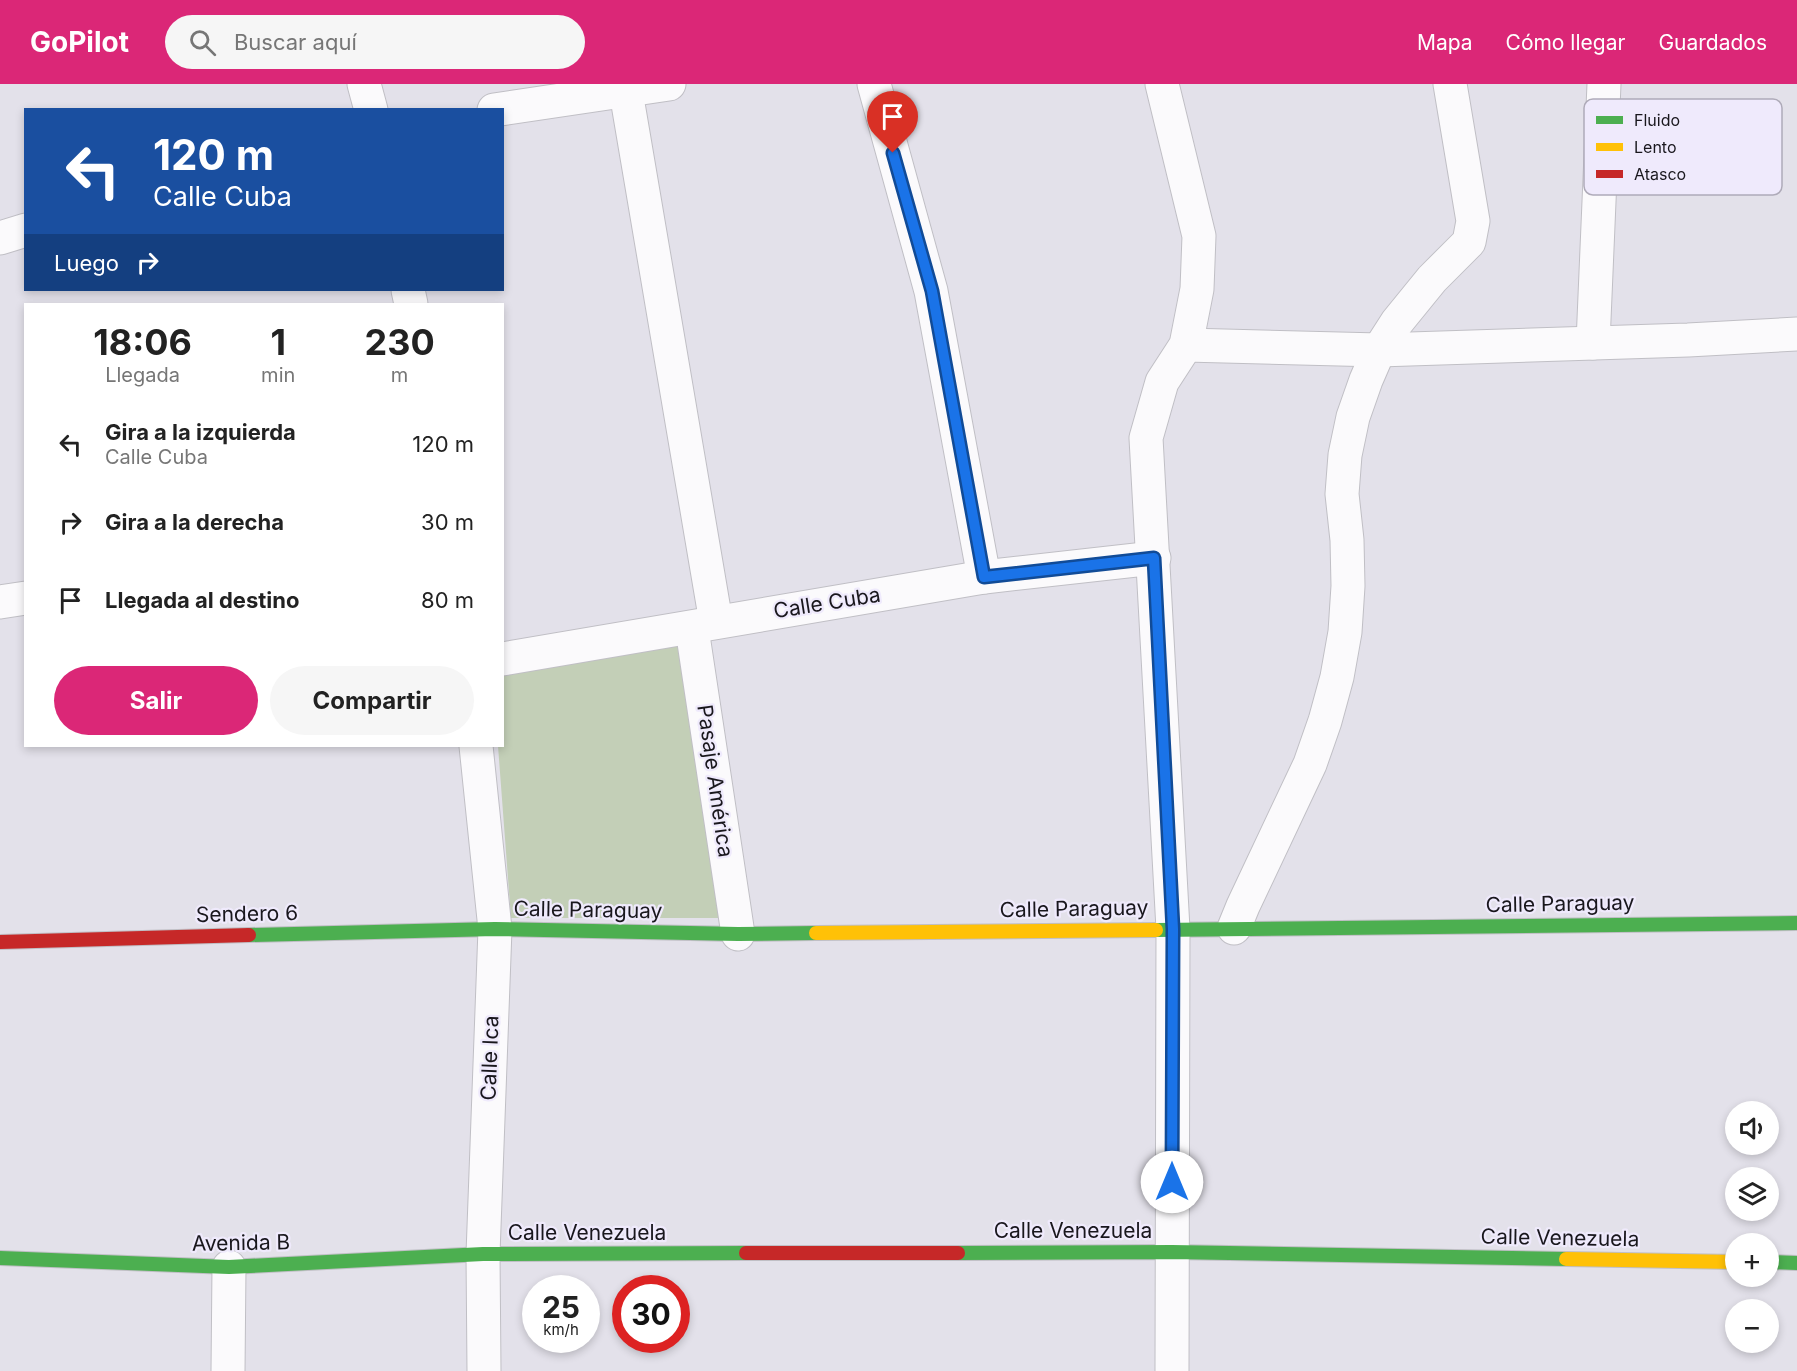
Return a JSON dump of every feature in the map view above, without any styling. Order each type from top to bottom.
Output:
[{"type":"street","points":[[364,84],[370,108]]},
{"type":"street","points":[[504,109],[669,84]]},
{"type":"street","points":[[874,84],[932,291],[984,577]]},
{"type":"street","points":[[1162,84],[1199,237],[1197,289],[1186,345],[1162,382],[1146,438],[1173,929],[1172,1371]]},
{"type":"street","points":[[1234,928],[1310,764],[1337,678],[1345,632],[1348,586],[1347,540],[1342,494],[1344,455],[1365,380],[1379,350],[1397,322],[1432,279],[1469,242],[1473,221],[1450,84]]},
{"type":"street","points":[[1603,99],[1604,84]]},
{"type":"street","name":"Pasaje América","points":[[626,92],[704,625],[738,934]]},
{"type":"street","points":[[1593,343],[1599,195]]},
{"type":"street","points":[[0,238],[24,231]]},
{"type":"street","points":[[1186,345],[1379,350],[1797,334]]},
{"type":"street","name":"Calle Cuba","points":[[504,659],[984,577],[1154,558]]},
{"type":"street","points":[[0,602],[24,598]]},
{"type":"street","name":"Calle Ica","points":[[476,747],[495,929],[483,1254],[484,1371]]},
{"type":"street","name":"Calle Paraguay","points":[[495,929],[738,934],[1797,923]]},
{"type":"street","name":"Sendero 6","points":[[0,942],[495,929]]},
{"type":"street","name":"Calle Venezuela","points":[[483,1254],[1172,1251],[1725,1262]]},
{"type":"street","name":"Avenida B","points":[[0,1258],[229,1267],[483,1254]]},
{"type":"street","points":[[1779,1262],[1797,1263]]},
{"type":"street","points":[[228,1371],[229,1267]]},
{"type":"green space","points":[[682,641],[721,918],[511,918],[498,747],[504,747],[504,669]]},
{"type":"traffic: fast","points":[[1156,930],[1797,923]]},
{"type":"traffic: fast","points":[[249,935],[495,929],[738,934],[816,933]]},
{"type":"traffic: fast","points":[[958,1253],[1172,1252],[1566,1259]]},
{"type":"traffic: fast","points":[[0,1258],[229,1267],[483,1254],[746,1253]]},
{"type":"traffic: fast","points":[[1779,1262],[1797,1263]]},
{"type":"traffic: slow","points":[[816,933],[1156,930]]},
{"type":"traffic: slow","points":[[1566,1259],[1725,1262]]},
{"type":"traffic: jam","points":[[0,942],[249,935]]},
{"type":"traffic: jam","points":[[746,1253],[958,1253]]},
{"type":"route","points":[[893,153],[932,291],[984,577],[1154,558],[1173,929],[1172,1182]]}]
